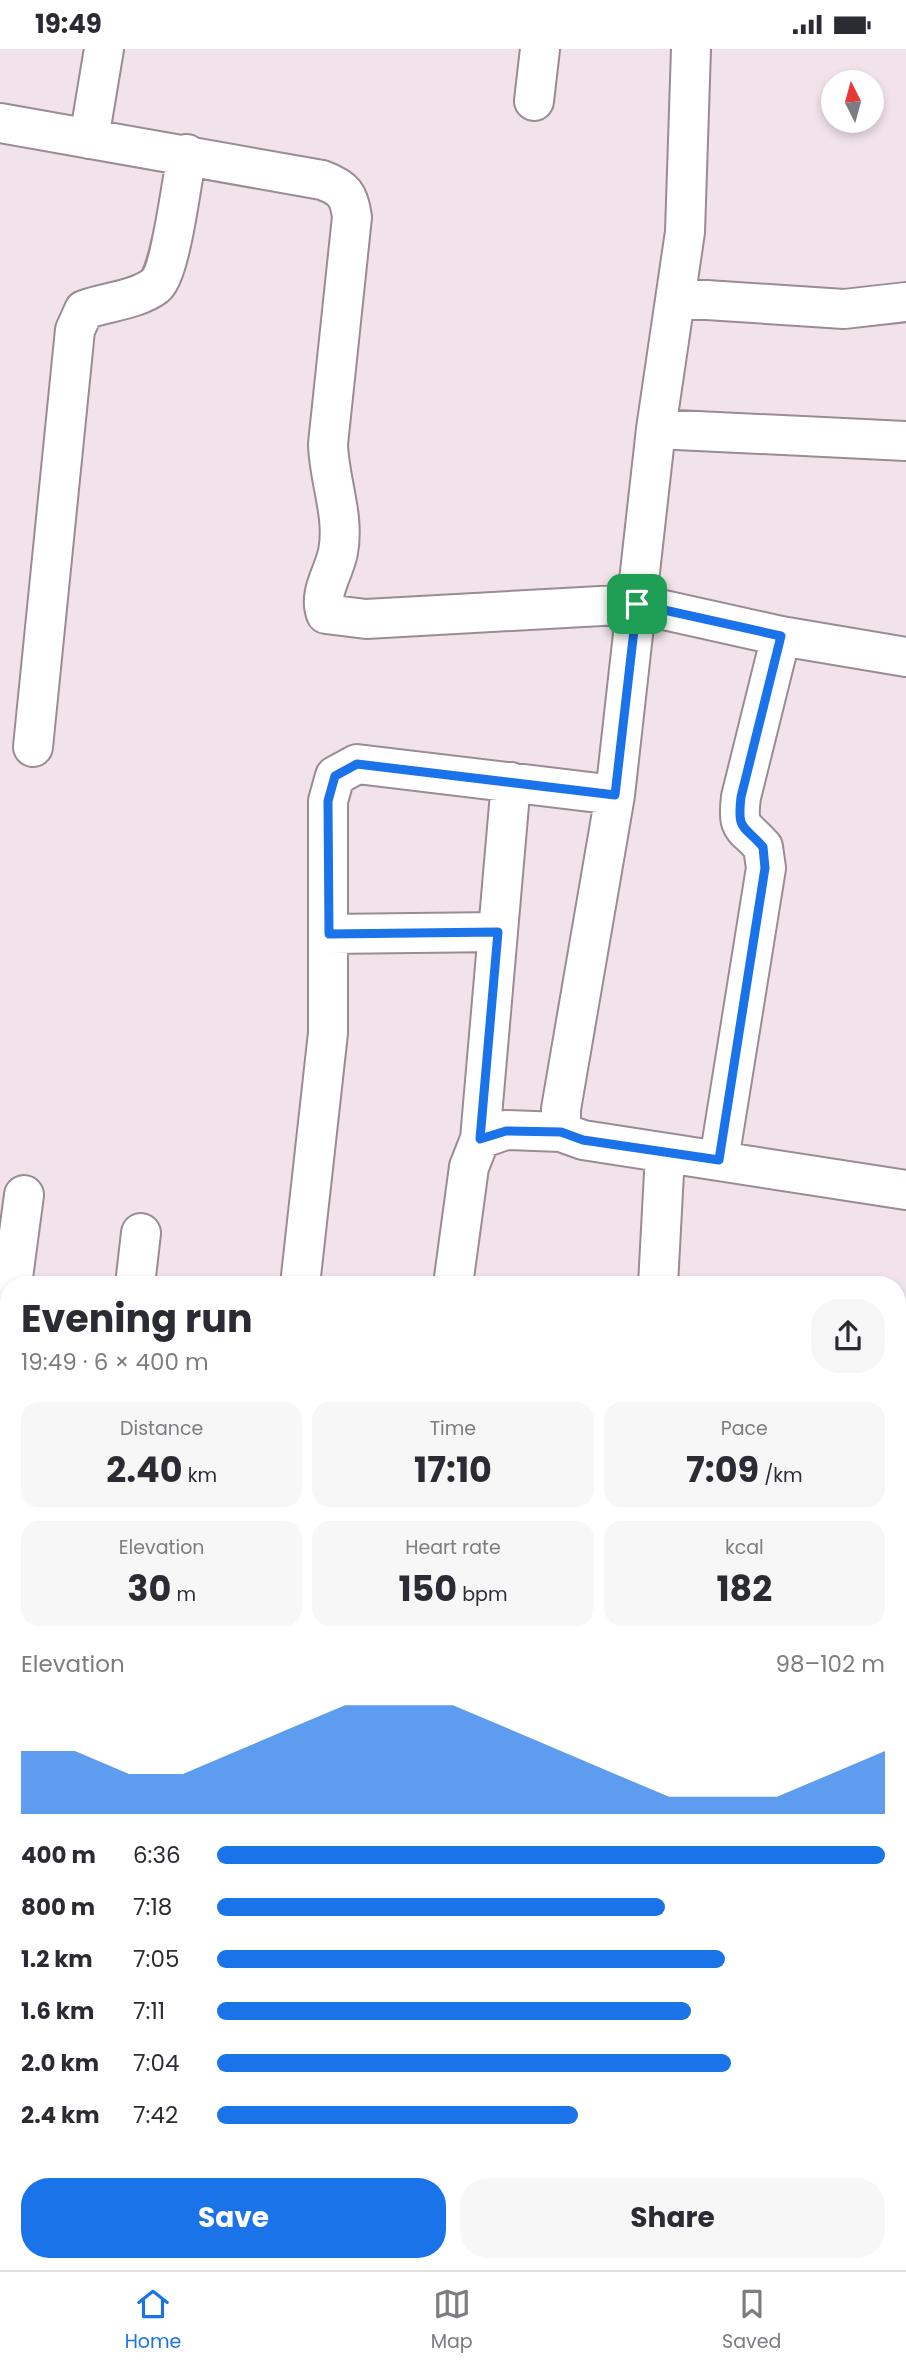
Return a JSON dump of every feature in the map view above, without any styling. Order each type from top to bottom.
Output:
[{"type":"street","points":[[89,139],[104,49]]},
{"type":"street","points":[[534,101],[540,49]]},
{"type":"street","points":[[561,1132],[561,1109],[615,795],[656,429],[685,232],[691,49]]},
{"type":"street","points":[[0,123],[322,180],[339,186],[349,197],[352,217],[328,445],[328,467],[339,511],[341,532],[338,554],[322,603],[326,614],[339,618],[388,618],[637,604],[781,636],[906,657]]},
{"type":"street","points":[[33,747],[75,330],[83,310],[138,295],[158,284],[168,260],[187,154]]},
{"type":"street","points":[[676,298],[844,309],[906,302]]},
{"type":"street","points":[[656,429],[906,440]]},
{"type":"street","points":[[719,1160],[765,868],[763,847],[741,828],[741,797],[781,636]]},
{"type":"street","points":[[301,1276],[328,1033],[328,801],[335,776],[357,764],[615,795]]},
{"type":"street","points":[[454,1276],[469,1167],[480,1139],[511,782]]},
{"type":"street","points":[[329,934],[498,932]]},
{"type":"street","points":[[480,1139],[506,1131],[561,1132],[583,1140],[906,1191]]},
{"type":"street","points":[[658,1276],[665,1154]]},
{"type":"street","points":[[13,1276],[24,1195]]},
{"type":"street","points":[[136,1276],[141,1233]]},
{"type":"route","points":[[637,604],[781,636],[741,797],[741,828],[753,835],[763,847],[765,868],[719,1160],[583,1140],[561,1132],[506,1131],[480,1139],[498,932],[329,934],[328,801],[335,776],[357,764],[615,795],[637,604]]}]
